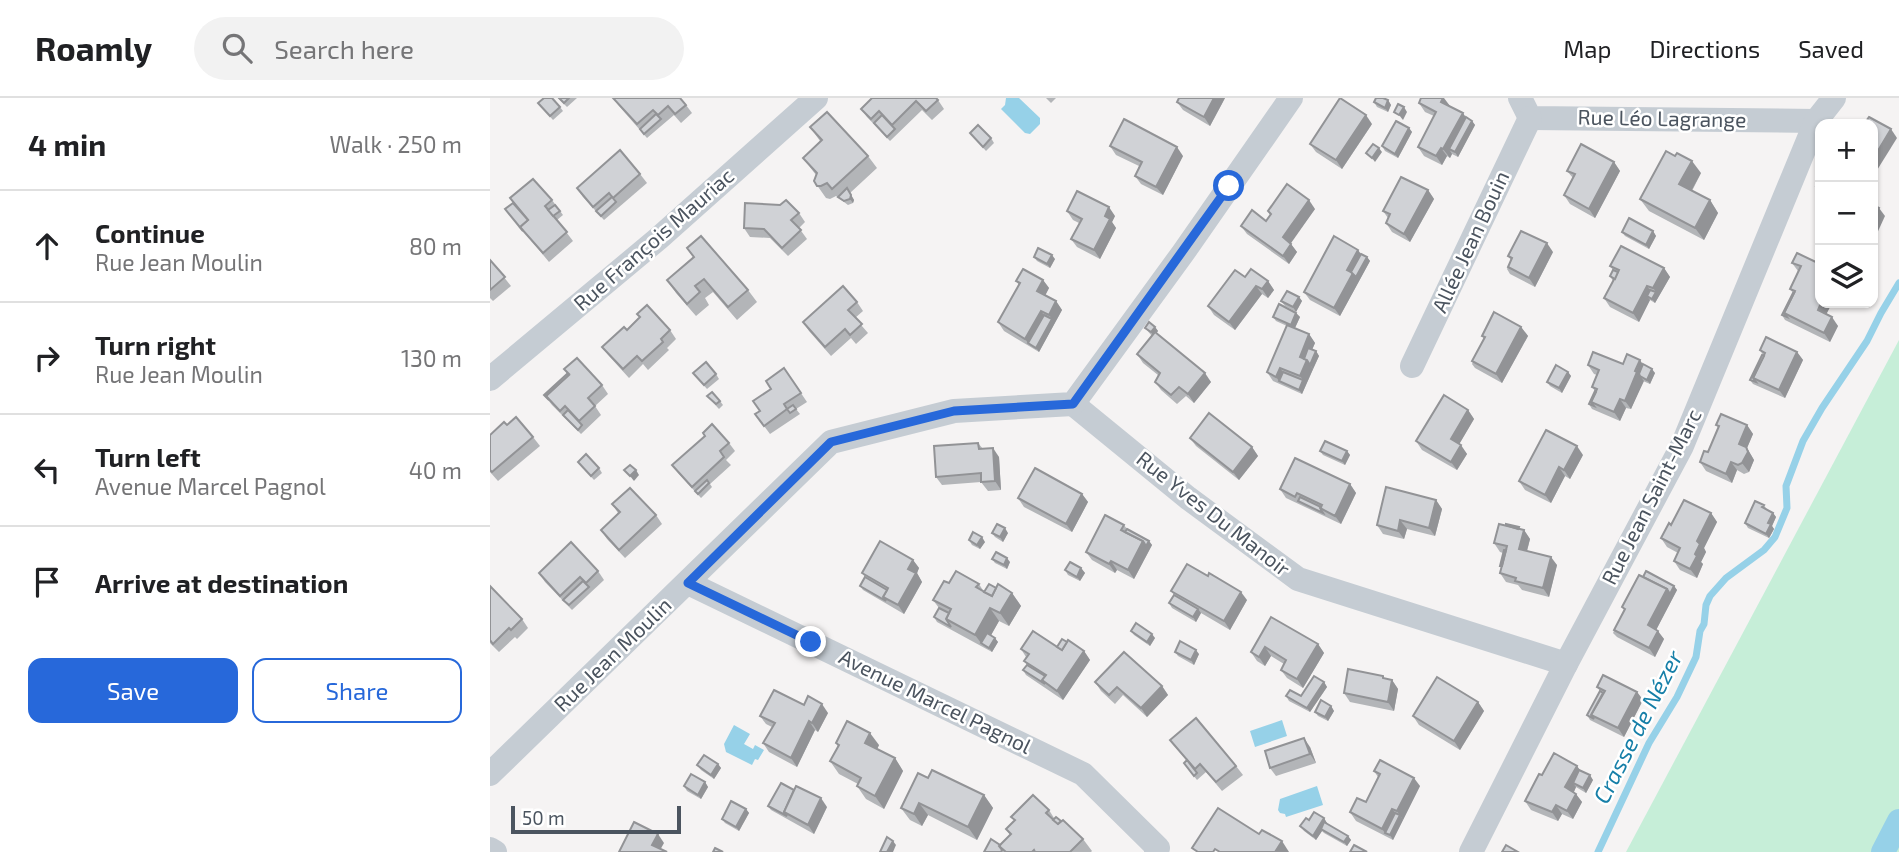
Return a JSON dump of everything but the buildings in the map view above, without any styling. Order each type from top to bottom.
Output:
[{"type":"street","name":"Rue François Mauriac","points":[[490,379],[659,238],[816,98]]},
{"type":"street","points":[[1073,404],[1291,98]]},
{"type":"street","name":"Rue Jean Saint-Marc","points":[[1818,119],[1834,98]]},
{"type":"street","name":"Rue Léo Lagrange","points":[[1525,108],[1815,121]]},
{"type":"street","name":"Allée Jean Bouin","points":[[1412,366],[1525,108]]},
{"type":"street","name":"Rue Jean Saint-Marc","points":[[1471,852],[1566,664],[1682,446],[1815,123]]},
{"type":"street","name":"Rue Jean Moulin","points":[[490,774],[831,442],[954,411],[1073,404]]},
{"type":"street","name":"Rue Yves Du Manoir","points":[[1073,404],[1188,498],[1297,579],[1566,664]]},
{"type":"street","name":"Avenue Marcel Pagnol","points":[[688,583],[1083,774],[1158,848],[1156,852]]},
{"type":"street","points":[[490,849],[495,852]]},
{"type":"green space","points":[[1899,340],[1899,852],[1626,852]]},
{"type":"water","points":[[1006,98],[1019,98],[1040,118],[1040,124],[1030,134],[1025,133],[1001,109]]},
{"type":"water","points":[[1282,720],[1287,736],[1255,747],[1250,731]]},
{"type":"water","points":[[734,725],[750,734],[744,744],[753,749],[755,745],[764,750],[752,765],[726,752],[724,744]]},
{"type":"water","points":[[1317,786],[1323,805],[1286,817],[1280,813],[1280,799]]},
{"type":"waterway","name":"Crasse de Nézer","points":[[1598,852],[1649,743],[1677,697],[1696,657],[1710,596],[1726,578],[1764,550],[1775,537],[1787,508],[1786,486],[1803,441],[1867,341],[1899,283]]},
{"type":"waterway","points":[[1883,852],[1899,821]]},
{"type":"route","points":[[811,642],[688,583],[831,442],[954,411],[1073,404],[1229,186]]}]
